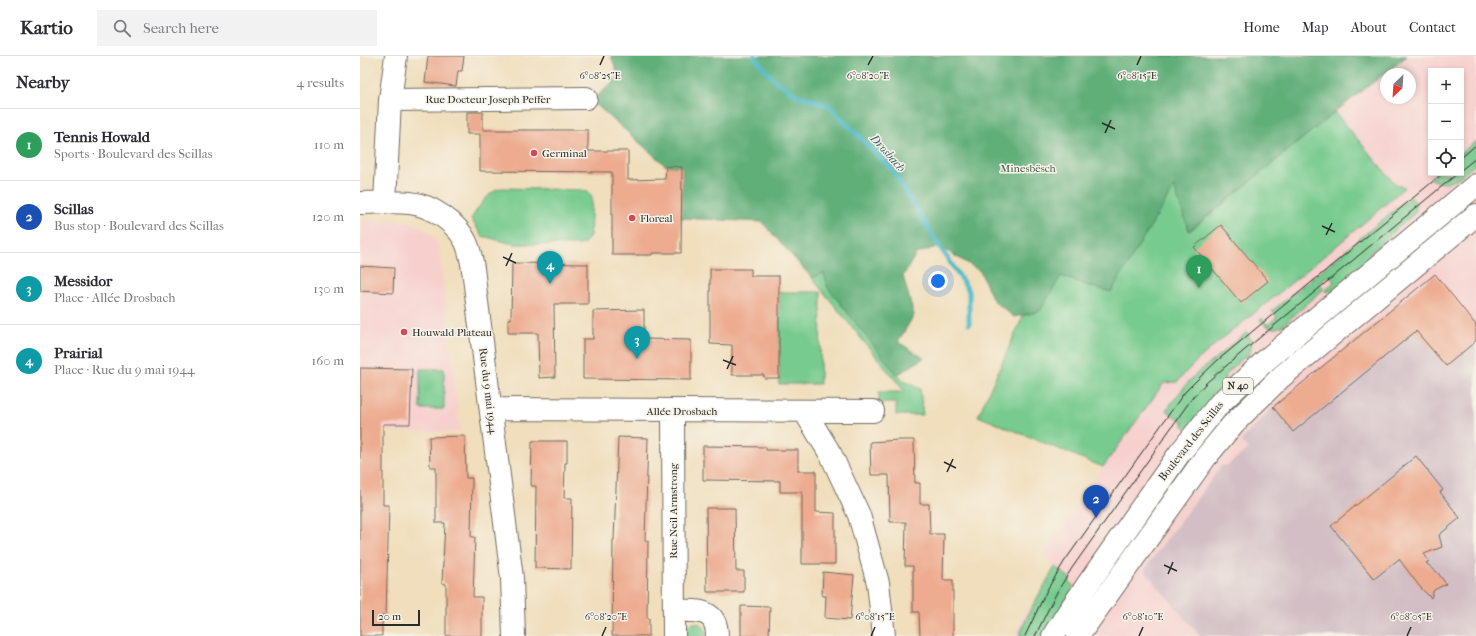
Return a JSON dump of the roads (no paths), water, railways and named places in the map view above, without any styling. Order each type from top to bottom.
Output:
[{"type":"street","points":[[385,203],[390,100],[396,56]]},
{"type":"street","name":"Rue Docteur Joseph Peffer","points":[[390,100],[586,98]]},
{"type":"street","name":"Boulevard des Scillas","points":[[1053,636],[1179,454],[1220,403],[1240,383],[1274,354],[1476,185]]},
{"type":"street","name":"Rue du 9 mai 1944","points":[[360,203],[411,203],[435,211],[454,225],[466,242],[472,268],[512,578],[514,636]]},
{"type":"street","name":"Boulevard des Scillas","points":[[1078,636],[1205,458],[1233,424],[1281,377],[1476,215]]},
{"type":"street","name":"Allée Drosbach","points":[[490,409],[805,412],[873,411]]},
{"type":"street","name":"Rue Neil Armstrong","points":[[673,411],[674,636]]},
{"type":"street","points":[[805,412],[831,455],[859,515],[878,583],[884,636]]},
{"type":"street","points":[[674,611],[704,612],[713,618],[717,630],[717,636]]},
{"type":"waterway","name":"Drosbach","points":[[754,56],[773,79],[796,95],[828,105],[893,171],[927,227],[969,291],[969,324]]},
{"type":"tram line","points":[[1464,155],[1476,145]]},
{"type":"tram line","points":[[1464,168],[1476,158]]},
{"type":"tram line","points":[[1025,636],[1047,590],[1064,562],[1184,393],[1218,360],[1439,176]]},
{"type":"tram line","points":[[1035,636],[1057,592],[1072,568],[1190,401],[1206,383],[1454,176]]},
{"type":"place","name":"Germinal","points":[[534,153]]},
{"type":"place","name":"Floreal","points":[[632,218]]},
{"type":"place","name":"Prairial","points":[[550,284]]},
{"type":"place","name":"Tennis Howald","points":[[1199,288]]},
{"type":"place","name":"Houwald Plateau","points":[[404,332]]},
{"type":"place","name":"Messidor","points":[[637,359]]},
{"type":"place","name":"Scillas","points":[[1096,518]]},
{"type":"park label","name":"Minesbësch","points":[[1028,168]]}]
